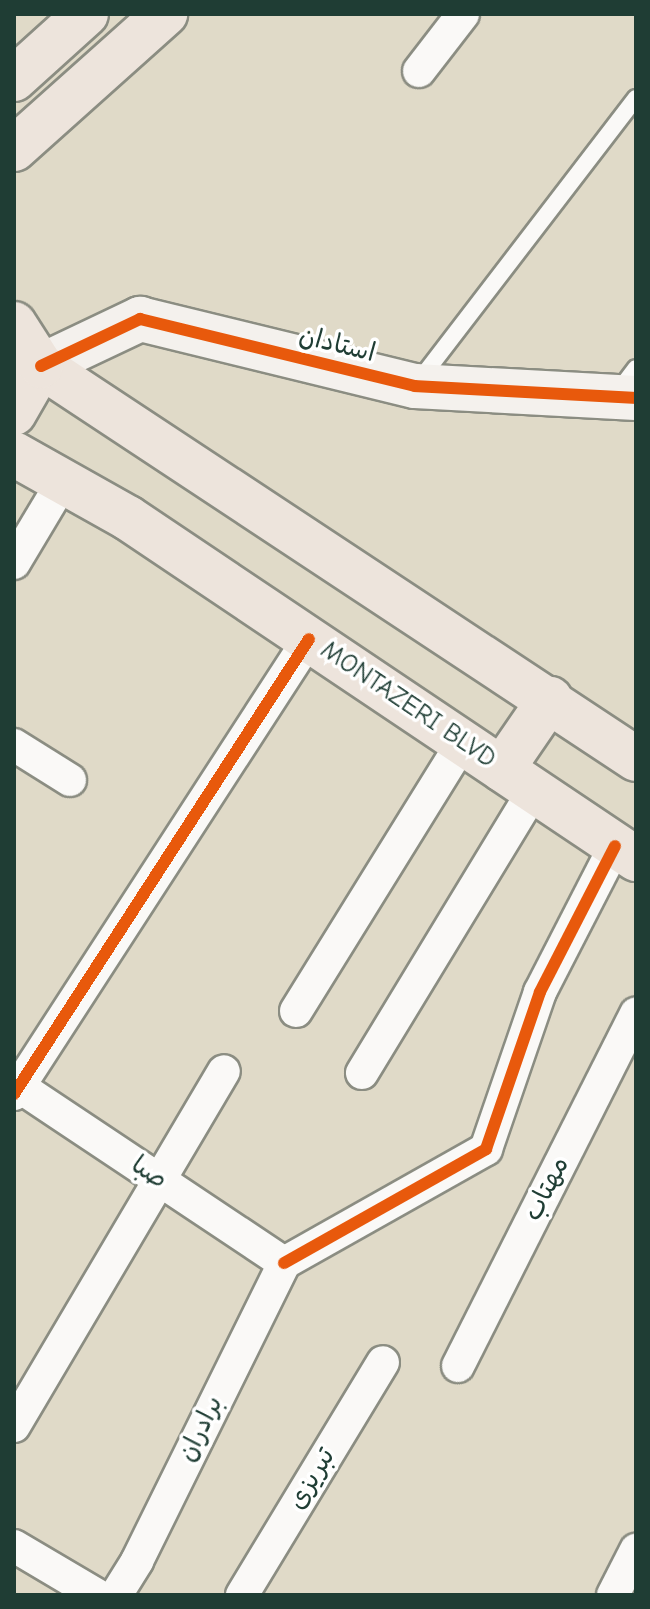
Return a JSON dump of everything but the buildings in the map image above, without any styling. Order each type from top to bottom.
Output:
[{"type":"main road","points":[[14,79],[86,14]]},
{"type":"main road","points":[[15,150],[165,14]]},
{"type":"main road","points":[[14,324],[27,361],[14,413]]},
{"type":"main road","points":[[27,361],[550,699],[636,759]]},
{"type":"main road","name":"MONTAZERI BLVD","points":[[14,454],[128,518],[626,853]]},
{"type":"main road","points":[[518,779],[550,699]]},
{"type":"street","points":[[419,71],[463,14]]},
{"type":"street","name":"استادان","points":[[27,361],[140,319],[415,386],[628,388]]},
{"type":"street","points":[[14,563],[63,481]]},
{"type":"street","points":[[16,1088],[309,639]]},
{"type":"street","points":[[296,1011],[463,742]]},
{"type":"street","points":[[14,745],[70,780]]},
{"type":"street","points":[[362,1073],[518,779]]},
{"type":"street","points":[[284,1263],[486,1149],[540,992],[626,853]]},
{"type":"street","name":"مهتاب","points":[[458,1366],[636,1013]]},
{"type":"street","points":[[14,1426],[224,1071]]},
{"type":"street","name":"صبا","points":[[16,1088],[284,1263]]},
{"type":"street","name":"برادران","points":[[116,1595],[137,1561],[284,1263]]},
{"type":"street","name":"تبریزی","points":[[242,1595],[383,1362]]},
{"type":"street","points":[[14,1546],[97,1595]]},
{"type":"street","points":[[613,1595],[636,1550]]},
{"type":"lane","points":[[415,386],[636,98]]},
{"type":"cycle path","points":[[41,366],[140,319],[415,386],[636,398]]},
{"type":"cycle path","points":[[14,1094],[309,639]]},
{"type":"cycle path","points":[[284,1263],[486,1149],[540,992],[615,846]]}]
